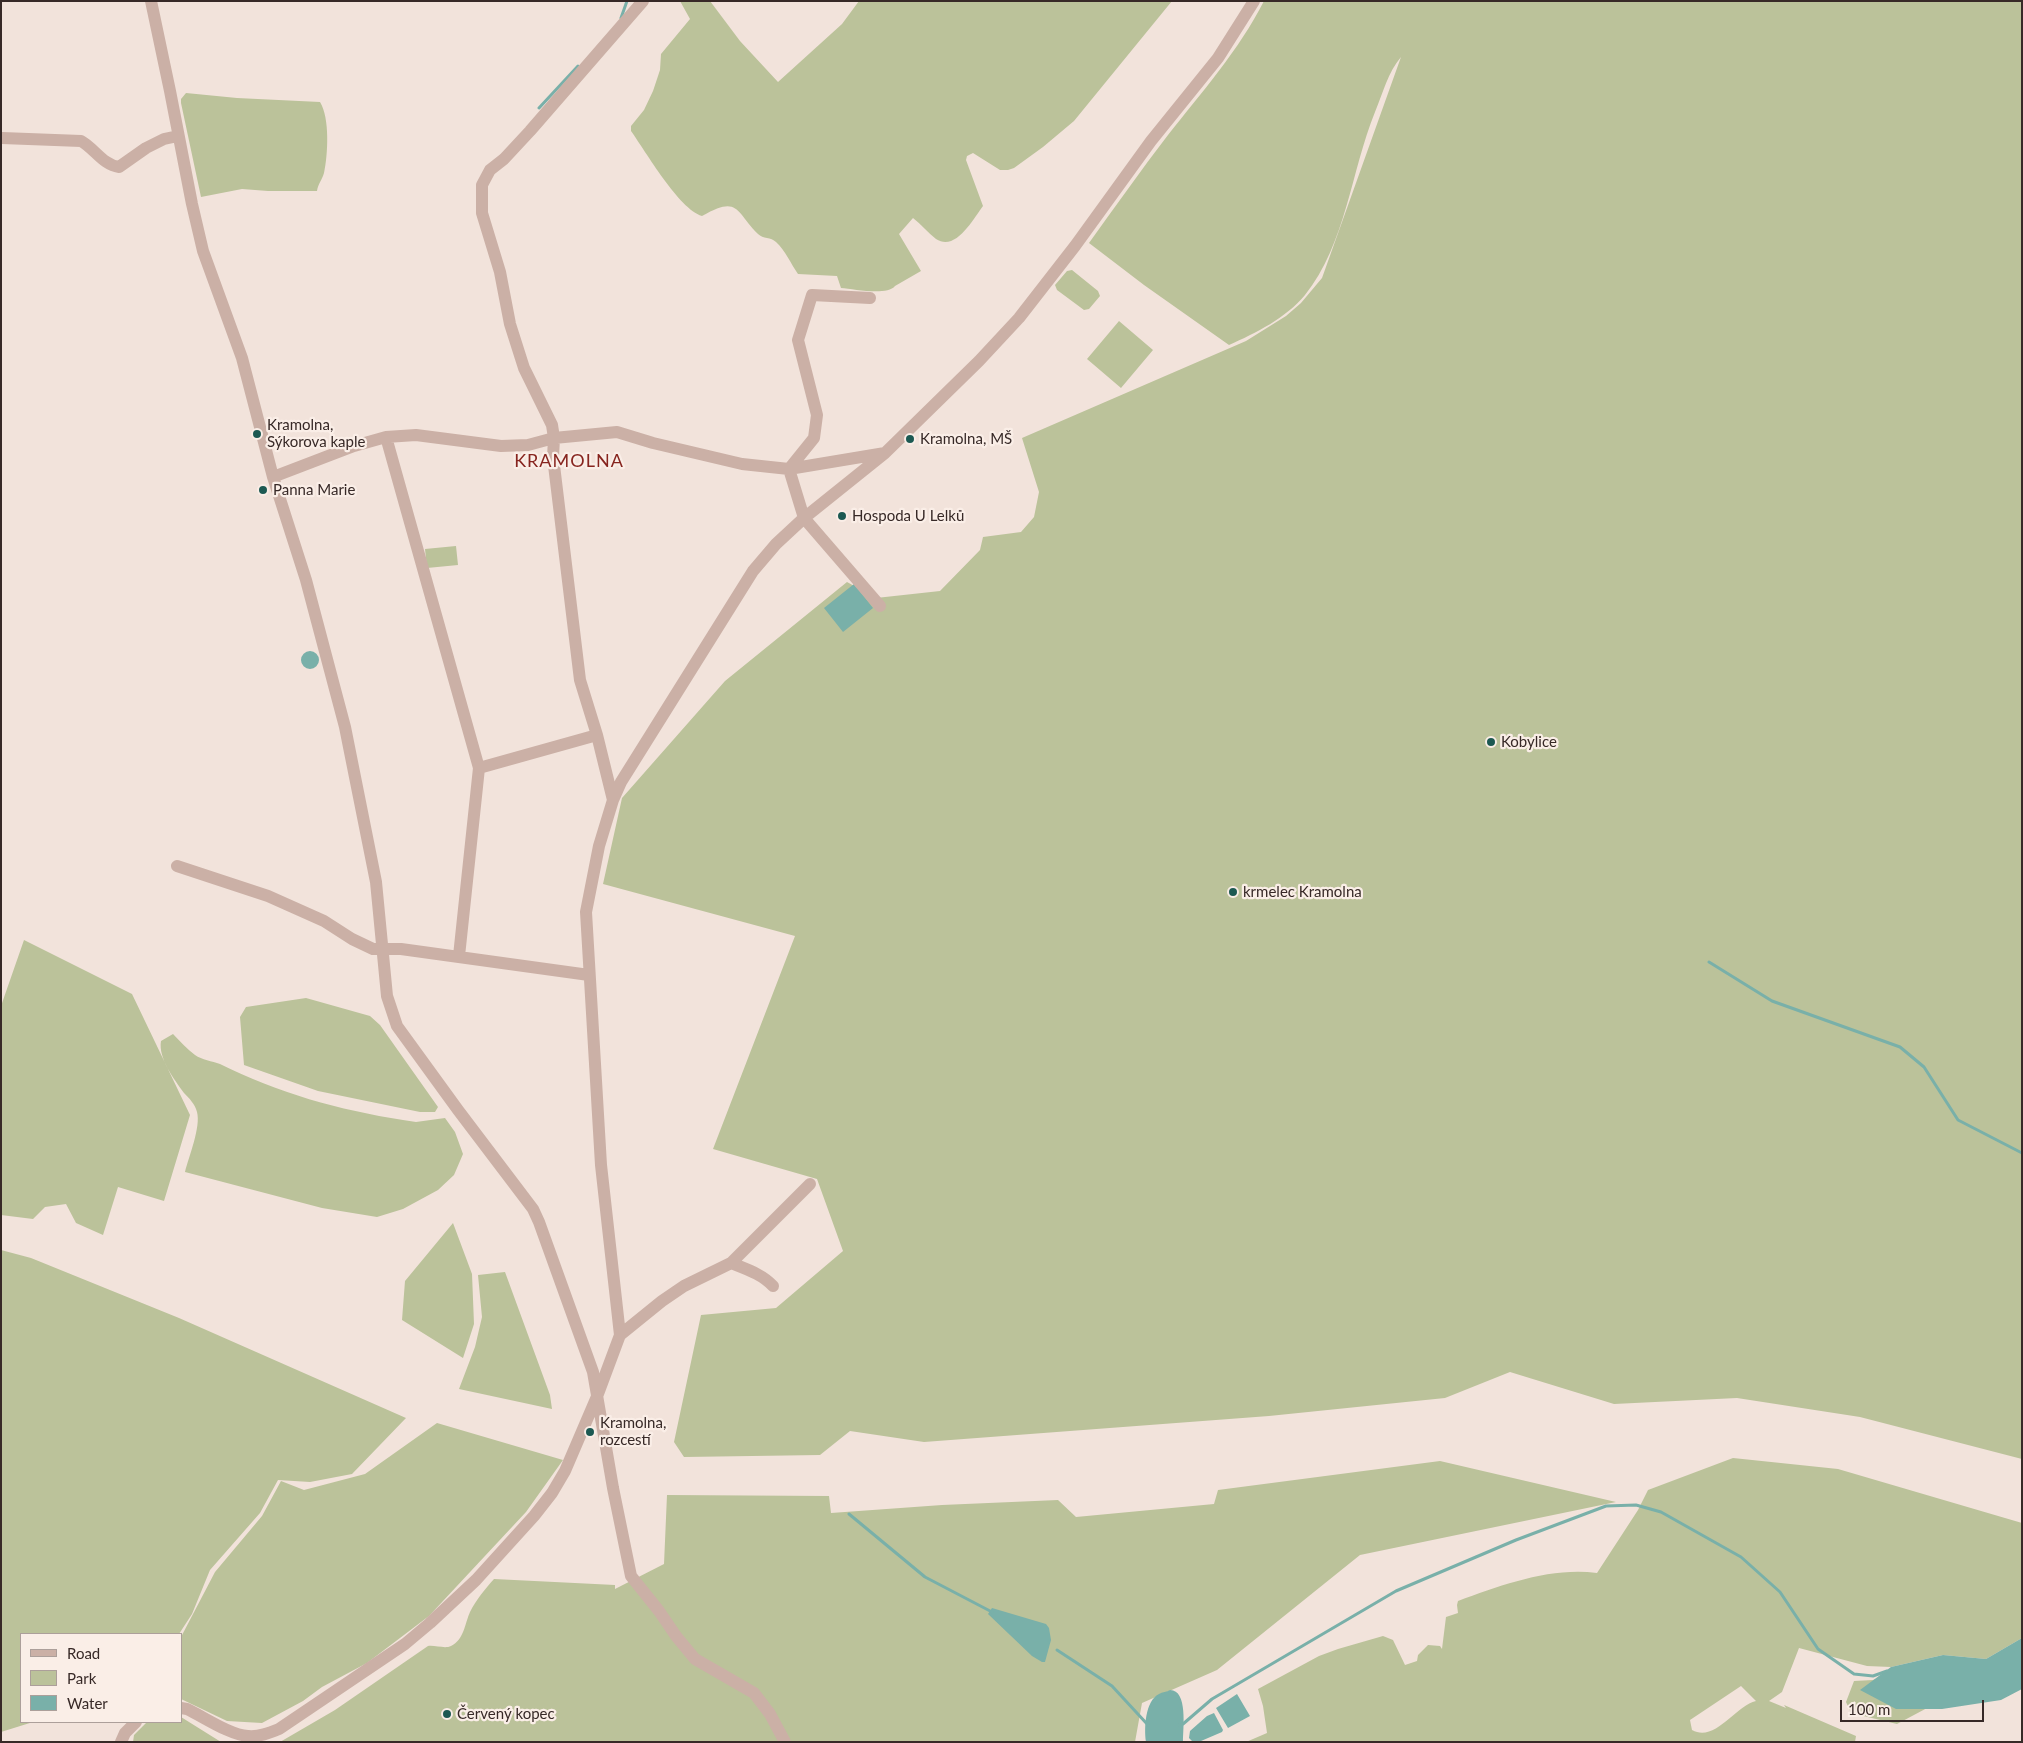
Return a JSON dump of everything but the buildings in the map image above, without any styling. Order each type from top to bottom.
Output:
[{"type":"street","points":[[151,1],[203,250],[242,358],[273,477],[306,580],[345,727],[376,882],[387,996],[397,1026],[533,1209],[593,1372],[613,1488],[631,1576],[695,1659],[754,1693],[770,1714],[785,1742]]},
{"type":"street","points":[[613,800],[597,735],[580,680],[553,457],[554,438],[552,426],[524,368],[510,324],[500,272],[482,213],[482,186],[490,170],[504,159],[530,131],[643,1]]},
{"type":"street","points":[[182,1708],[232,1732],[248,1736],[262,1735],[279,1729],[405,1644],[430,1623],[476,1580],[534,1516],[552,1493],[565,1471],[598,1394],[620,1335],[601,1165],[586,912],[599,846],[613,800],[621,782],[753,571],[776,544],[804,518],[885,453],[1019,318],[1075,246],[1151,141],[1218,58],[1254,1]]},
{"type":"street","points":[[2,138],[81,141],[106,162],[119,167],[146,148],[164,139],[178,136]]},
{"type":"street","points":[[789,469],[814,438],[817,415],[798,340],[812,295],[870,298]]},
{"type":"street","points":[[273,477],[354,446],[386,438],[416,435],[501,446],[528,445],[554,438],[617,432],[653,443],[742,464],[789,469],[885,453]]},
{"type":"street","points":[[386,438],[479,768],[459,956]]},
{"type":"street","points":[[789,469],[804,518],[880,606]]},
{"type":"street","points":[[479,768],[597,735]]},
{"type":"street","points":[[176,866],[268,896],[324,921],[373,949],[381,948],[459,956],[589,975]]},
{"type":"street","points":[[620,1335],[684,1286],[731,1263],[810,1184]]},
{"type":"street","points":[[731,1263],[752,1271],[768,1280],[773,1286]]},
{"type":"street","points":[[121,1742],[135,1723]]},
{"type":"green space","points":[[680,1],[710,1],[740,41],[778,82],[842,24],[859,1],[1172,1],[1074,121],[1043,147],[1014,168],[1008,170],[1000,170],[973,153],[967,156],[966,160],[983,206],[969,226],[957,238],[950,241],[943,242],[936,239],[913,218],[899,234],[921,271],[891,289],[878,291],[841,288],[837,276],[798,274],[779,245],[774,240],[758,234],[735,208],[730,206],[723,207],[702,216],[683,203],[654,165],[631,131],[631,126],[644,110],[653,91],[660,70],[661,54],[690,19]]},
{"type":"green space","points":[[1264,1],[2022,1],[2022,1459],[1860,1417],[1737,1398],[1614,1404],[1510,1372],[1445,1398],[1269,1416],[924,1442],[850,1431],[820,1455],[684,1457],[674,1442],[701,1315],[776,1308],[843,1251],[817,1179],[713,1149],[795,936],[603,884],[622,798],[725,681],[847,582],[876,598],[940,591],[980,550],[983,537],[1021,532],[1034,517],[1039,492],[1022,438],[1246,341],[1286,316],[1301,303],[1322,278],[1401,57],[1389,76],[1375,112],[1339,230],[1330,253],[1319,275],[1305,295],[1289,311],[1270,324],[1229,345],[1144,285],[1089,243],[1158,148],[1232,54]]},
{"type":"green space","points":[[186,93],[237,98],[320,102],[327,127],[327,147],[324,173],[317,191],[242,189],[201,197],[181,103],[181,99]]},
{"type":"green space","points":[[1072,270],[1098,291],[1100,296],[1089,309],[1084,310],[1057,290],[1055,285],[1067,271]]},
{"type":"green space","points":[[1119,321],[1153,350],[1121,388],[1087,359]]},
{"type":"green space","points":[[456,546],[458,565],[427,568],[425,549]]},
{"type":"green space","points":[[24,940],[132,994],[190,1115],[164,1201],[118,1187],[103,1235],[76,1223],[66,1204],[45,1207],[33,1219],[1,1215],[1,1006]]},
{"type":"green space","points":[[306,998],[370,1016],[380,1025],[438,1107],[435,1112],[420,1112],[318,1091],[244,1065],[240,1017],[246,1007]]},
{"type":"green space","points":[[173,1034],[198,1057],[220,1064],[264,1084],[309,1099],[332,1106],[416,1122],[445,1118],[455,1132],[463,1154],[454,1175],[438,1190],[403,1209],[377,1217],[322,1208],[185,1172],[196,1133],[198,1118],[195,1106],[184,1093],[164,1061],[161,1041]]},
{"type":"green space","points":[[453,1223],[472,1274],[474,1324],[463,1358],[402,1320],[405,1281]]},
{"type":"green space","points":[[1,1250],[31,1258],[179,1318],[406,1418],[352,1474],[310,1482],[278,1480],[260,1513],[210,1570],[192,1614],[180,1633],[20,1633],[20,1723],[30,1723],[1,1732]]},
{"type":"green space","points":[[505,1272],[550,1395],[552,1409],[459,1389],[475,1347],[482,1317],[478,1275]]},
{"type":"green space","points":[[437,1423],[563,1460],[526,1512],[429,1616],[367,1663],[262,1723],[227,1721],[182,1699],[182,1635],[215,1572],[262,1516],[281,1481],[304,1490],[365,1474]]},
{"type":"green space","points":[[1733,1458],[1838,1469],[2022,1523],[2022,1638],[1986,1659],[1943,1655],[1891,1667],[1867,1666],[1799,1648],[1782,1692],[1769,1701],[1786,1708],[1784,1705],[1856,1736],[1855,1742],[1246,1742],[1267,1733],[1258,1689],[1319,1656],[1383,1636],[1393,1640],[1405,1665],[1417,1661],[1418,1655],[1428,1645],[1440,1646],[1442,1649],[1446,1617],[1458,1613],[1458,1601],[1492,1589],[1544,1575],[1579,1572],[1597,1573],[1638,1510],[1648,1490]],"holes":[[[1741,1686],[1756,1701],[1740,1709],[1717,1728],[1709,1732],[1700,1733],[1692,1730],[1690,1720]]]},
{"type":"green space","points":[[1440,1461],[1616,1502],[1360,1555],[1217,1670],[1142,1703],[1135,1742],[280,1742],[335,1710],[428,1646],[446,1647],[459,1640],[472,1608],[494,1579],[615,1585],[615,1589],[664,1564],[667,1495],[829,1496],[831,1513],[942,1505],[1058,1500],[1076,1517],[1214,1504],[1218,1490]]},
{"type":"green space","points":[[1918,1663],[1929,1707],[1897,1724],[1851,1713],[1846,1702],[1854,1681],[1873,1680]]},
{"type":"green space","points":[[182,1718],[221,1742],[133,1742],[134,1735],[146,1723],[182,1723]]},
{"type":"water","points":[[854,584],[873,608],[843,632],[824,608]]},
{"type":"water","points":[[306,651],[314,651],[319,656],[317,667],[306,669],[301,664],[301,656]]},
{"type":"water","points":[[992,1608],[1046,1624],[1049,1628],[1051,1640],[1045,1662],[1032,1656],[988,1614]]},
{"type":"water","points":[[2022,1638],[2022,1689],[2001,1700],[1942,1709],[1896,1709],[1860,1690],[1891,1667],[1943,1655],[1986,1659]]},
{"type":"water","points":[[1170,1690],[1180,1696],[1182,1703],[1184,1719],[1183,1742],[1146,1742],[1146,1715],[1151,1702],[1154,1697]]},
{"type":"water","points":[[1237,1694],[1250,1716],[1228,1728],[1216,1708]]},
{"type":"water","points":[[1214,1713],[1223,1730],[1222,1732],[1201,1741],[1193,1742],[1189,1738],[1190,1731],[1207,1716]]},
{"type":"waterway","points":[[621,18],[627,1]]},
{"type":"waterway","points":[[539,108],[578,66]]},
{"type":"waterway","points":[[1709,962],[1772,1001],[1900,1047],[1924,1067],[1958,1120],[2022,1153]]},
{"type":"waterway","points":[[1179,1725],[1183,1724],[1212,1699],[1396,1591],[1516,1540],[1606,1506],[1636,1505],[1661,1512],[1741,1557],[1780,1592],[1818,1649],[1854,1674],[1873,1676],[1887,1671]]},
{"type":"waterway","points":[[849,1514],[925,1577],[992,1612]]},
{"type":"waterway","points":[[1057,1650],[1112,1686],[1148,1725]]},
{"type":"place","name":"Kramolna, Sýkorova kaple","points":[[257,434]]},
{"type":"place","name":"Kramolna, MŠ","points":[[910,439]]},
{"type":"place","name":"Panna Marie","points":[[263,490]]},
{"type":"place","name":"Hospoda U Lelků","points":[[842,516]]},
{"type":"place","name":"Kobylice","points":[[1491,742]]},
{"type":"place","name":"krmelec Kramolna","points":[[1233,892]]},
{"type":"place","name":"Kramolna, rozcestí","points":[[590,1432]]},
{"type":"place","name":"Červený kopec","points":[[447,1714]]},
{"type":"district","name":"KRAMOLNA","points":[[569,461]]}]
